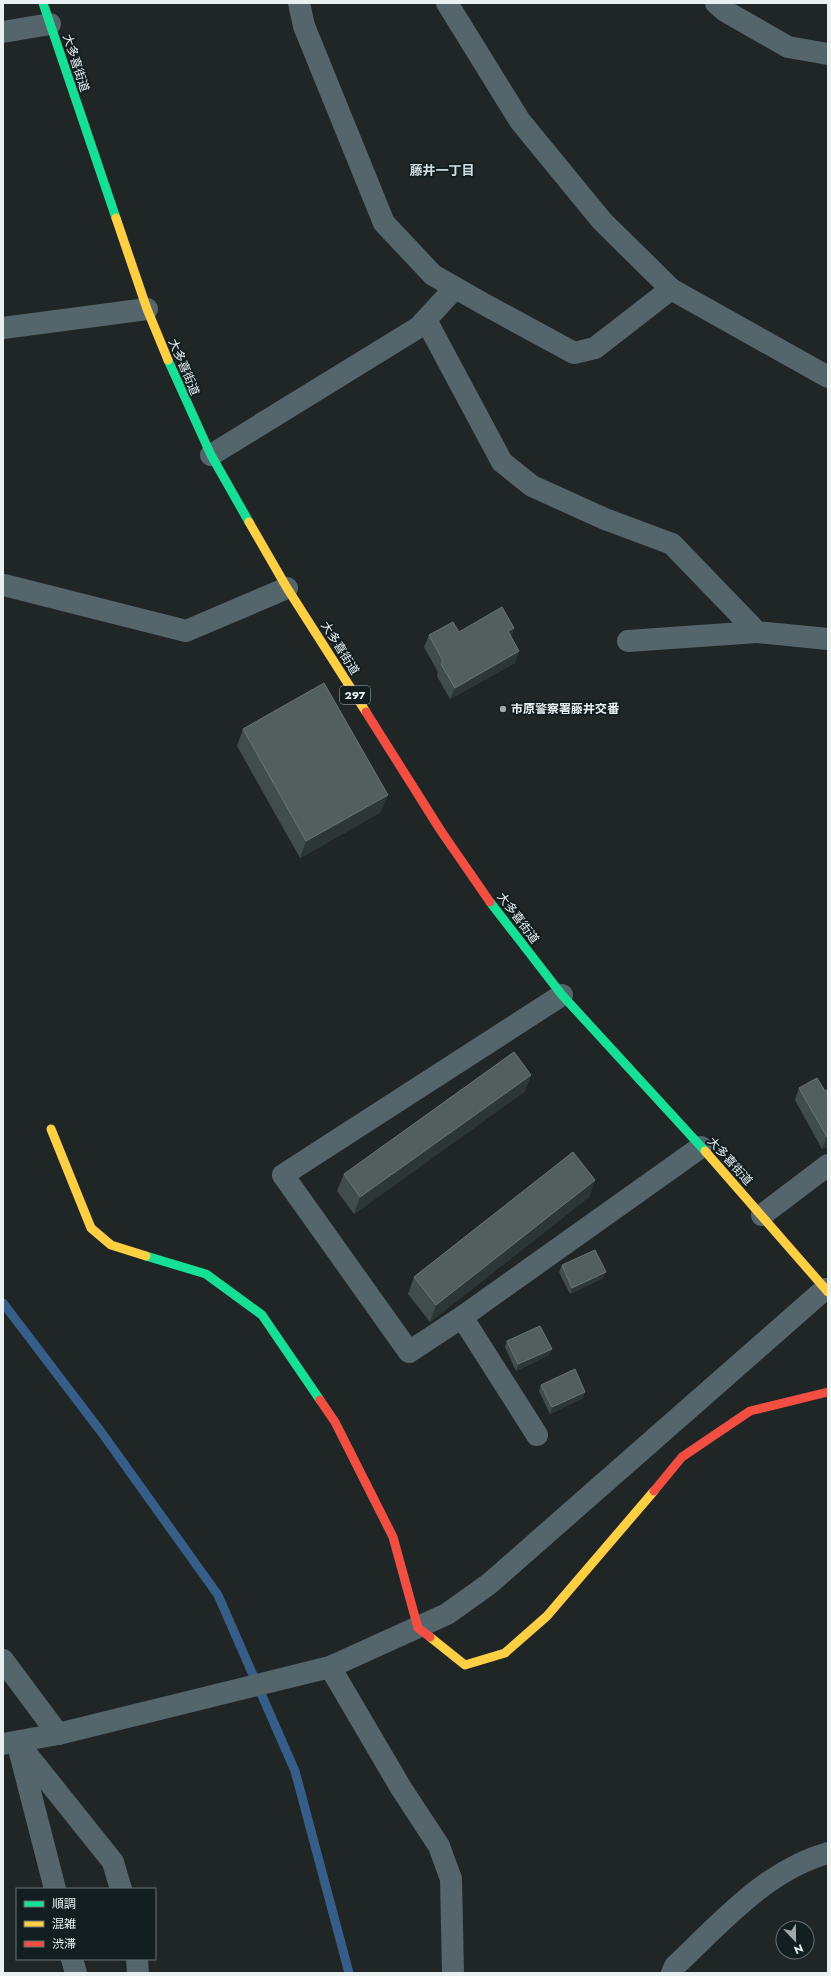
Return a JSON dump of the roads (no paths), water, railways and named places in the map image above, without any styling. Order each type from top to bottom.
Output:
[{"type":"main road","name":"大多喜街道","points":[[43,3],[147,309],[175,379],[211,455],[287,588],[441,831],[499,915],[562,995],[701,1147],[827,1290]]},
{"type":"main road","points":[[50,1129],[91,1228],[111,1245],[206,1274],[262,1315],[335,1422],[390,1530],[418,1628],[464,1665],[505,1652],[547,1616],[682,1457],[750,1411],[828,1392]]},
{"type":"street","points":[[300,3],[304,26],[384,223],[433,275],[574,353],[595,348],[671,289]]},
{"type":"street","points":[[448,3],[520,121],[602,221],[671,289],[828,377]]},
{"type":"street","points":[[716,3],[725,11],[788,47],[828,54]]},
{"type":"street","points":[[3,32],[50,24]]},
{"type":"street","points":[[211,455],[420,327],[456,288]]},
{"type":"street","points":[[3,328],[147,309]]},
{"type":"street","points":[[426,320],[502,462],[532,486],[605,519],[672,544],[757,632]]},
{"type":"street","points":[[4,585],[186,632],[287,588]]},
{"type":"street","points":[[628,641],[757,632],[828,639]]},
{"type":"street","points":[[562,995],[283,1175],[409,1352],[462,1317],[701,1147]]},
{"type":"street","points":[[762,1215],[828,1164]]},
{"type":"street","points":[[10,1743],[58,1734],[330,1667],[447,1614],[490,1584],[827,1290]]},
{"type":"street","points":[[462,1317],[537,1436]]},
{"type":"street","points":[[3,1660],[58,1734]]},
{"type":"street","points":[[330,1667],[401,1788],[439,1846],[451,1879],[453,1973]]},
{"type":"street","points":[[10,1743],[55,1888]]},
{"type":"street","points":[[10,1743],[113,1862],[121,1888]]},
{"type":"street","points":[[672,1973],[675,1966],[741,1904],[783,1872],[828,1853]]},
{"type":"street","points":[[72,1960],[76,1973]]},
{"type":"street","points":[[137,1960],[138,1973]]},
{"type":"waterway","points":[[3,1303],[102,1433],[218,1595],[295,1771],[349,1973]]},
{"type":"place","name":"市原警察署藤井交番","points":[[503,709]]},
{"type":"district","name":"藤井一丁目","points":[[442,170]]}]
